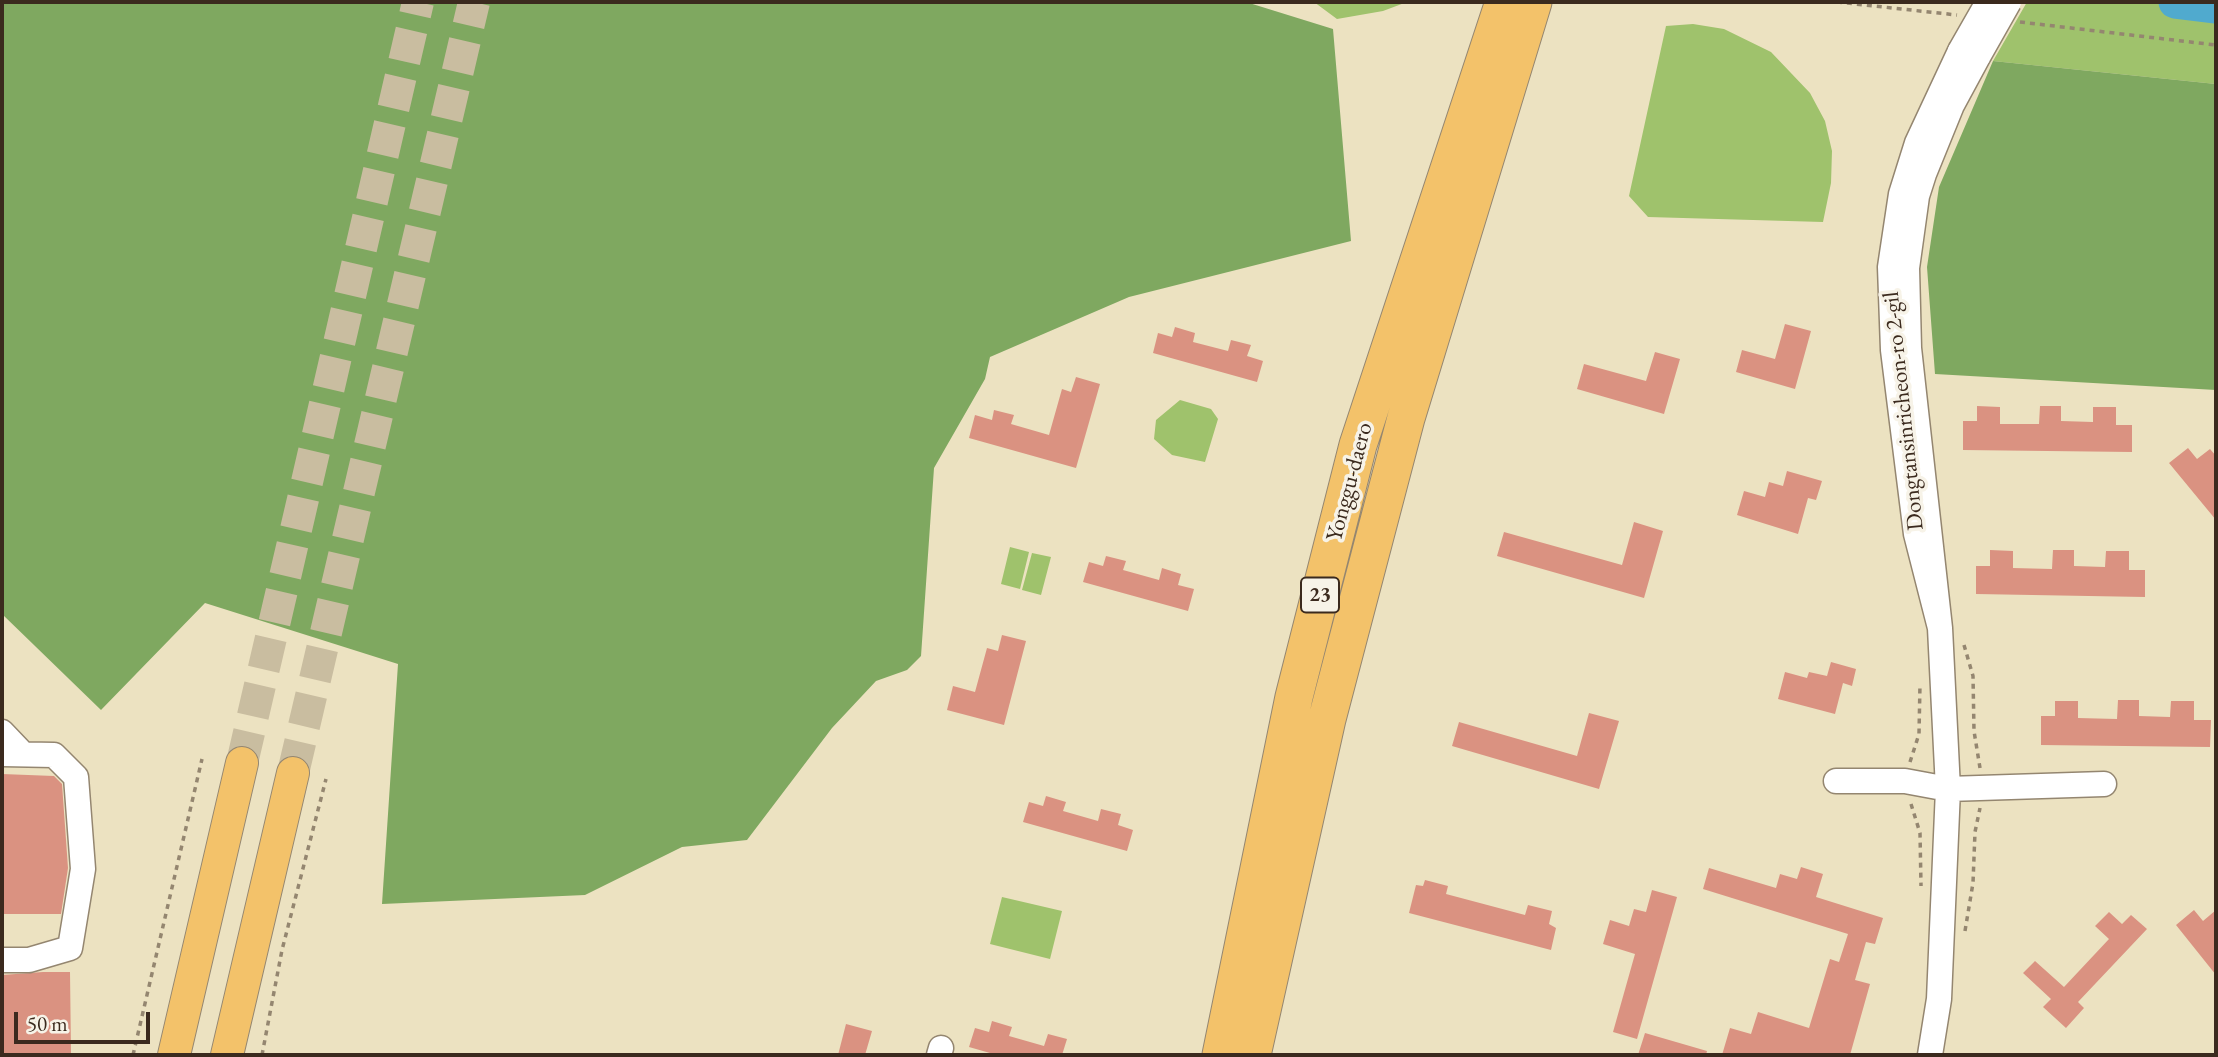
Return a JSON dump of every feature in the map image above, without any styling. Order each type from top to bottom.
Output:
[{"type":"highway","name":"Yonggu-daero","points":[[1252,1055],[1326,719],[1406,418],[1504,2]]},
{"type":"highway","name":"Yonggu-daero","points":[[1221,1055],[1294,697],[1358,444],[1471,150],[1533,2]]},
{"type":"main road","points":[[174,1055],[242,764]]},
{"type":"main road","points":[[227,1055],[293,774]]},
{"type":"street","name":"Dongtansinricheon-ro 2-gil","points":[[1930,1055],[1939,999],[1948,789],[1940,628],[1909,348],[1908,268],[1915,209],[1924,174],[1952,105],[1988,2]]},
{"type":"street","name":"Dongtansinricheon-ro 2-gil","points":[[1969,53],[2011,12]]},
{"type":"street","points":[[2,732],[12,754],[54,755],[76,777],[83,869],[69,948],[29,960],[2,960]]},
{"type":"street","points":[[1836,781],[1905,781],[1948,789],[2105,785]]},
{"type":"path","points":[[1837,2],[1959,16]]},
{"type":"path","points":[[2011,12],[2216,45]]},
{"type":"path","points":[[1962,640],[1973,676],[1975,731],[1980,765]]},
{"type":"path","points":[[1910,755],[1919,734]]},
{"type":"path","points":[[132,1055],[202,760]]},
{"type":"path","points":[[262,1055],[282,950],[326,779]]},
{"type":"path","points":[[1965,932],[1973,883],[1975,832],[1980,811]]},
{"type":"green space","points":[[2,2],[1246,2],[1333,29],[1351,241],[1129,297],[990,357],[985,379],[934,468],[921,656],[907,670],[876,681],[832,728],[747,840],[682,847],[585,895],[382,904],[398,664],[205,603],[101,710],[2,614]]},
{"type":"green space","points":[[1314,2],[1407,2],[1383,11],[1337,19]]},
{"type":"green space","points":[[2027,2],[2216,2],[2216,84],[1993,61]]},
{"type":"green space","points":[[1693,24],[1724,29],[1771,52],[1810,93],[1825,121],[1832,151],[1831,183],[1823,222],[1648,217],[1629,196],[1666,26]]},
{"type":"green space","points":[[1993,61],[2216,84],[2216,390],[1935,374],[1927,267],[1939,187]]},
{"type":"green space","points":[[1180,400],[1211,409],[1218,419],[1205,462],[1172,455],[1154,439],[1156,420]]},
{"type":"green space","points":[[1010,547],[1029,552],[1020,589],[1001,584]]},
{"type":"green space","points":[[1032,553],[1051,557],[1041,595],[1022,590]]},
{"type":"green space","points":[[1002,897],[1062,911],[1050,959],[990,944]]},
{"type":"building","points":[[1785,324],[1811,331],[1795,389],[1736,372],[1742,350],[1775,359]]},
{"type":"building","points":[[1175,327],[1195,333],[1193,342],[1228,351],[1231,340],[1251,345],[1247,356],[1263,361],[1257,382],[1153,353],[1158,333],[1172,337]]},
{"type":"building","points":[[1655,352],[1680,359],[1664,414],[1577,389],[1584,364],[1646,381]]},
{"type":"building","points":[[1076,377],[1100,384],[1076,468],[969,438],[975,415],[992,420],[994,410],[1014,415],[1011,424],[1049,435],[1062,389],[1071,392]]},
{"type":"building","points":[[1977,406],[2000,407],[2000,424],[2039,424],[2040,406],[2061,406],[2061,421],[2093,422],[2093,407],[2116,407],[2116,425],[2132,425],[2132,452],[1963,450],[1963,421],[1977,421]]},
{"type":"building","points":[[2188,448],[2197,459],[2210,449],[2216,456],[2216,520],[2169,463]]},
{"type":"building","points":[[1787,471],[1822,481],[1816,500],[1808,498],[1798,534],[1737,515],[1744,491],[1765,497],[1769,482],[1783,486]]},
{"type":"building","points":[[1634,522],[1663,531],[1644,598],[1497,556],[1504,532],[1622,565]]},
{"type":"building","points":[[1990,550],[2013,551],[2013,568],[2052,569],[2053,550],[2074,550],[2074,566],[2105,567],[2106,551],[2129,551],[2129,570],[2145,570],[2145,597],[1976,594],[1976,566],[1990,566]]},
{"type":"building","points":[[1106,556],[1126,561],[1123,570],[1159,580],[1162,568],[1181,574],[1178,585],[1194,589],[1188,611],[1083,582],[1089,562],[1103,566]]},
{"type":"building","points":[[1002,635],[1026,641],[1004,725],[947,710],[953,686],[975,692],[987,648],[998,651]]},
{"type":"building","points":[[1831,662],[1856,669],[1852,686],[1843,683],[1835,714],[1778,699],[1785,672],[1807,678],[1809,672],[1827,676]]},
{"type":"building","points":[[2118,700],[2139,700],[2139,716],[2170,717],[2171,701],[2194,701],[2194,720],[2211,720],[2210,747],[2041,745],[2041,716],[2055,716],[2055,701],[2078,701],[2078,718],[2117,719]]},
{"type":"building","points":[[1589,713],[1619,721],[1599,789],[1452,746],[1459,722],[1577,756]]},
{"type":"building","points":[[2,774],[54,776],[62,784],[68,868],[61,914],[2,914]]},
{"type":"building","points":[[1046,796],[1066,802],[1063,811],[1098,821],[1101,809],[1121,814],[1118,825],[1133,830],[1127,851],[1023,822],[1029,802],[1043,806]]},
{"type":"building","points":[[1801,867],[1823,874],[1816,897],[1883,918],[1875,944],[1866,942],[1855,980],[1870,984],[1850,1055],[1722,1055],[1730,1028],[1751,1034],[1758,1012],[1809,1028],[1830,959],[1839,962],[1848,934],[1703,889],[1709,868],[1776,888],[1780,874],[1797,879]]},
{"type":"building","points":[[1425,880],[1448,886],[1446,894],[1525,915],[1528,905],[1552,911],[1549,924],[1556,928],[1551,950],[1409,913],[1416,885],[1423,886]]},
{"type":"building","points":[[1652,890],[1677,897],[1637,1039],[1613,1032],[1635,954],[1603,944],[1610,920],[1629,926],[1634,909],[1646,912]]},
{"type":"building","points":[[2194,910],[2203,921],[2216,910],[2216,975],[2176,925]]},
{"type":"building","points":[[2109,912],[2122,924],[2131,915],[2147,929],[2078,1002],[2084,1008],[2066,1028],[2043,1007],[2051,999],[2023,973],[2035,961],[2064,987],[2109,939],[2095,926]]},
{"type":"building","points":[[70,972],[71,1055],[2,1055],[2,975]]},
{"type":"building","points":[[992,1021],[1012,1027],[1009,1036],[1044,1046],[1048,1034],[1067,1039],[1062,1055],[997,1055],[969,1047],[975,1028],[989,1032]]},
{"type":"building","points":[[846,1024],[872,1031],[865,1055],[838,1055]]},
{"type":"building","points":[[1645,1033],[1707,1051],[1706,1055],[1638,1055]]},
{"type":"waterway","points":[[2175,2],[2216,7]]},
{"type":"tunnel","points":[[242,763],[418,2]]},
{"type":"tunnel","points":[[293,773],[474,2]]}]
